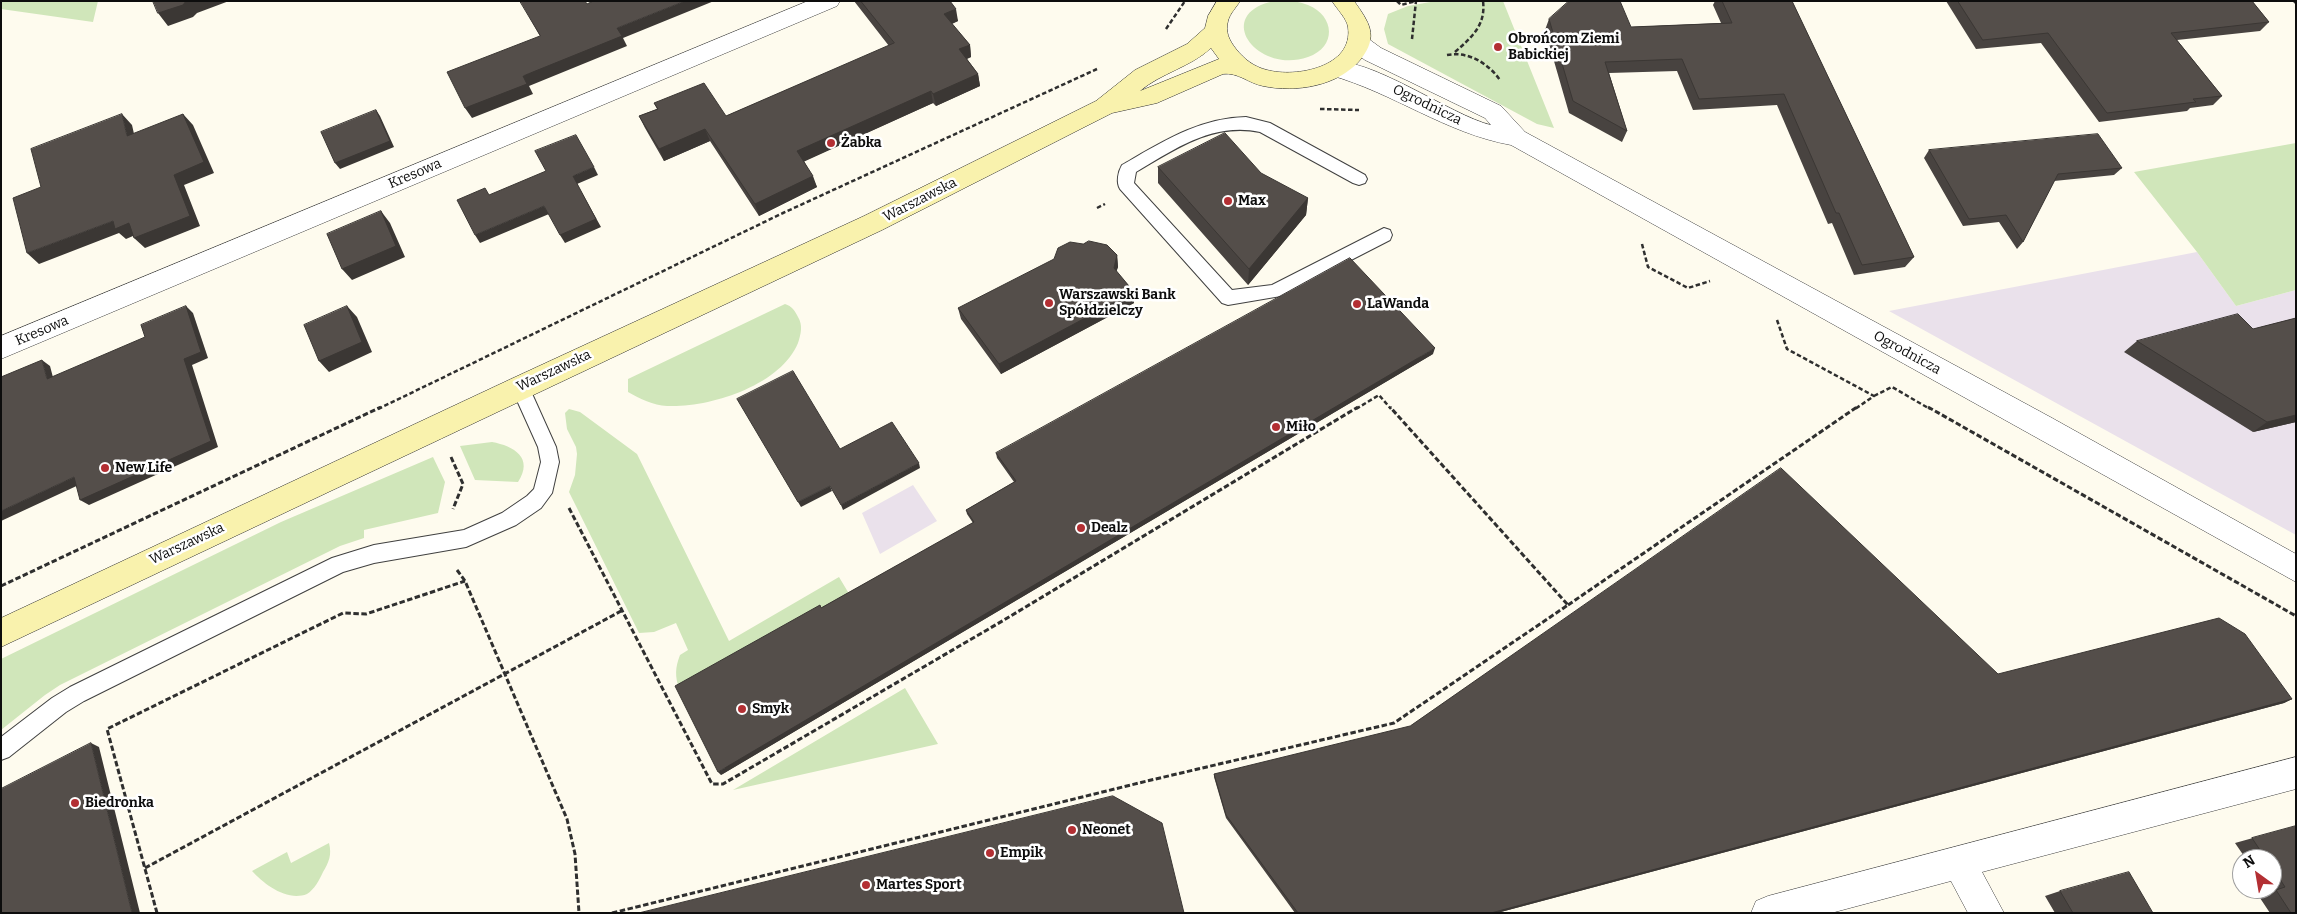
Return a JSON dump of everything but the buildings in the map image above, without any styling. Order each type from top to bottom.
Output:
[{"type":"main road","points":[[1217,12],[1222,48],[1236,64],[1251,73],[1286,81],[1305,80],[1323,76],[1338,69],[1351,57],[1358,43],[1360,33],[1355,5]]},
{"type":"main road","name":"Warszawska","points":[[1,632],[520,387],[873,224],[1104,107],[1143,76],[1195,50],[1217,12]]},
{"type":"main road","name":"Warszawska","points":[[1104,107],[1149,97],[1219,67],[1236,64]]},
{"type":"street","name":"Kresowa","points":[[1,348],[829,1]]},
{"type":"street","name":"Ogrodnicza","points":[[1358,43],[1374,54],[1492,112],[1517,138]]},
{"type":"street","name":"Ogrodnicza","points":[[1338,69],[1356,73],[1384,84],[1476,129],[1517,138],[2042,426],[2296,569]]},
{"type":"street","points":[[1768,913],[2296,773]]},
{"type":"street","points":[[1958,862],[1987,913]]},
{"type":"lane","points":[[1359,179],[1264,127],[1248,122],[1233,122],[1221,124],[1182,138],[1128,169],[1126,185],[1228,298],[1275,291],[1384,235]]},
{"type":"lane","points":[[1,750],[59,705],[77,694],[339,564],[374,554],[466,538],[509,519],[534,502],[542,493],[550,462],[547,446],[520,387]]},
{"type":"path","points":[[1162,34],[1185,1]]},
{"type":"path","points":[[1397,1],[1401,5],[1416,1]]},
{"type":"path","points":[[1455,52],[1474,36],[1485,18],[1483,1]]},
{"type":"path","points":[[1,586],[409,394],[783,214],[1103,67]]},
{"type":"path","points":[[1313,109],[1362,110]]},
{"type":"path","points":[[1642,242],[1648,267],[1667,278],[1688,288],[1712,280]]},
{"type":"path","points":[[1770,316],[1778,321],[1787,349],[1874,396]]},
{"type":"path","points":[[612,913],[1128,786],[1394,723],[1874,396],[1892,387],[2296,616]]},
{"type":"path","points":[[542,493],[571,508],[712,784],[723,784],[1013,615],[1379,395],[1568,604]]},
{"type":"path","points":[[451,542],[453,564],[465,581],[567,819],[575,854],[579,913]]},
{"type":"path","points":[[157,913],[107,729],[343,613],[366,614],[465,581]]},
{"type":"path","points":[[145,868],[623,610]]},
{"type":"shaded area","points":[[2197,252],[2236,306],[2296,290],[2296,535],[1889,311]]},
{"type":"shaded area","points":[[913,485],[937,521],[880,554],[862,513]]},
{"type":"green space","points":[[1,1],[98,1],[93,22],[1,9]]},
{"type":"green space","points":[[1274,1],[1300,2],[1317,10],[1328,24],[1328,39],[1324,46],[1308,57],[1289,60],[1272,58],[1258,51],[1249,41],[1244,29],[1246,18],[1256,8]]},
{"type":"green space","points":[[1436,1],[1503,1],[1554,128],[1537,124],[1388,44],[1384,29],[1388,14],[1408,6]]},
{"type":"green space","points":[[2296,143],[2296,290],[2236,306],[2197,252],[2134,172]]},
{"type":"green space","points":[[785,304],[793,309],[800,320],[799,340],[789,358],[776,371],[760,382],[723,398],[684,406],[657,404],[628,392],[628,379]]},
{"type":"green space","points":[[569,409],[580,412],[637,454],[729,641],[839,577],[851,597],[679,689],[676,668],[680,655],[688,650],[676,623],[654,632],[639,633],[569,492],[575,475],[577,454],[576,447],[567,429],[565,413]]},
{"type":"green space","points":[[492,442],[514,450],[523,460],[524,466],[518,482],[475,480],[460,446]]},
{"type":"green space","points":[[433,457],[445,482],[438,513],[364,530],[364,538],[340,546],[60,685],[1,730],[1,659],[281,522]]},
{"type":"green space","points":[[905,688],[938,744],[733,790]]},
{"type":"green space","points":[[329,843],[330,855],[327,865],[312,890],[307,894],[292,896],[284,894],[269,886],[252,871],[287,852],[291,863]]},
{"type":"place","name":"Obrońcom Ziemi Babickiej","points":[[1498,47]]},
{"type":"place","name":"Żabka","points":[[831,143]]},
{"type":"place","name":"Max","points":[[1228,201]]},
{"type":"place","name":"Warszawski Bank Spółdzielczy","points":[[1049,303]]},
{"type":"place","name":"LaWanda","points":[[1357,304]]},
{"type":"place","name":"Miło","points":[[1276,427]]},
{"type":"place","name":"New Life","points":[[105,468]]},
{"type":"place","name":"Dealz","points":[[1081,528]]},
{"type":"place","name":"Smyk","points":[[742,709]]},
{"type":"place","name":"Biedronka","points":[[75,803]]},
{"type":"place","name":"Neonet","points":[[1072,830]]},
{"type":"place","name":"Empik","points":[[990,853]]},
{"type":"place","name":"Martes Sport","points":[[866,885]]}]
